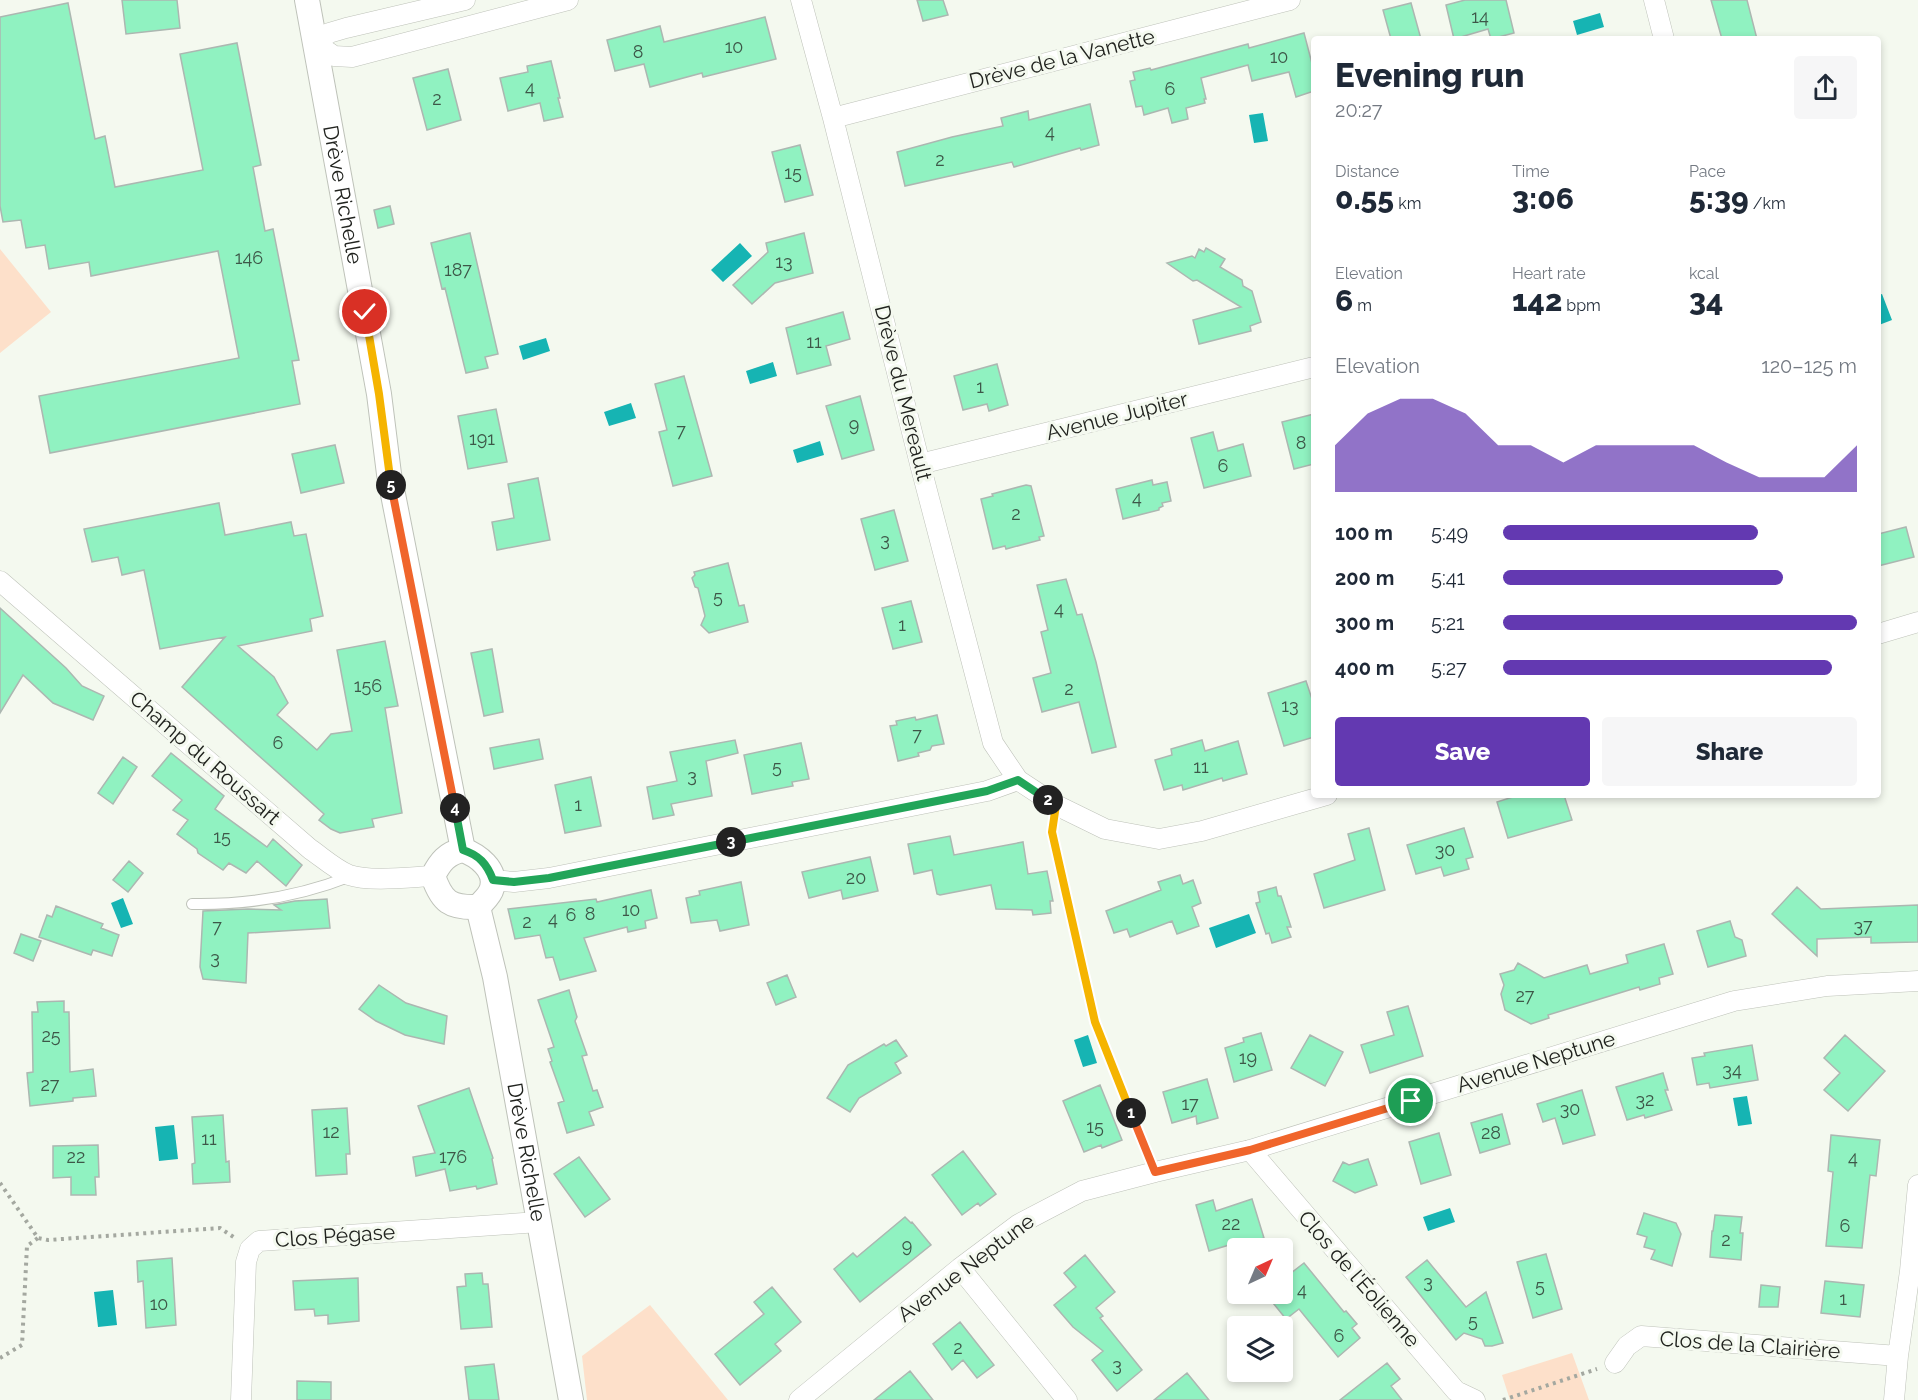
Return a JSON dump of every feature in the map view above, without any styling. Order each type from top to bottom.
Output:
[{"type":"street","name":"Drève Richelle","points":[[307,0],[379,394],[389,474],[463,850]]},
{"type":"street","points":[[465,0],[346,28],[329,33],[315,43],[334,56],[352,57],[568,0]]},
{"type":"street","name":"Drève du Mereault","points":[[801,0],[993,743],[1018,780]]},
{"type":"street","name":"Drève de la Vanette","points":[[833,118],[1290,0]]},
{"type":"street","points":[[1654,0],[1663,36]]},
{"type":"street","name":"Avenue Jupiter","points":[[920,465],[1311,368]]},
{"type":"street","name":"Champ du Roussart","points":[[0,581],[310,849],[336,868],[351,875],[369,878],[433,876]]},
{"type":"street","points":[[1881,633],[1918,622]]},
{"type":"street","points":[[493,880],[514,882],[549,878],[987,791],[1018,780],[1056,805],[1106,829],[1159,839],[1202,831],[1318,798]]},
{"type":"street","points":[[463,850],[476,855],[486,865],[493,880],[488,896],[478,907],[454,905],[445,901],[433,876],[451,852],[463,850]]},
{"type":"street","name":"Drève Richelle","points":[[478,907],[495,977],[571,1400]]},
{"type":"street","name":"Avenue Neptune","points":[[799,1400],[960,1268],[1019,1224],[1082,1191],[1250,1150],[1734,1001],[1827,986],[1918,981]]},
{"type":"street","name":"Clos de l'Éolienne","points":[[1250,1150],[1456,1391],[1475,1400]]},
{"type":"street","points":[[1894,1400],[1898,1356],[1914,1273],[1918,1185]]},
{"type":"street","name":"Clos Pégase","points":[[242,1400],[246,1262],[250,1250],[259,1241],[539,1222]]},
{"type":"street","points":[[960,1268],[1067,1400]]},
{"type":"street","name":"Clos de la Clairière","points":[[1615,1363],[1627,1346],[1641,1336],[1898,1356]]},
{"type":"lane","points":[[192,904],[221,904],[292,894],[321,887],[351,875]]},
{"type":"path","points":[[1056,805],[1052,832],[1095,1022],[1155,1172]]},
{"type":"path","points":[[0,1183],[38,1238],[48,1240],[220,1228],[250,1250]]},
{"type":"path","points":[[0,1358],[22,1345],[27,1246],[38,1238]]},
{"type":"path","points":[[1503,1400],[1615,1363]]},
{"type":"shaded area","points":[[0,249],[51,312],[0,353]]},
{"type":"shaded area","points":[[650,1305],[728,1400],[587,1400],[582,1356]]},
{"type":"shaded area","points":[[1572,1353],[1589,1400],[1510,1400],[1502,1375]]},
{"type":"water","points":[[1600,13],[1604,27],[1577,35],[1573,21]]},
{"type":"water","points":[[1263,113],[1268,141],[1254,143],[1249,115]]},
{"type":"water","points":[[740,243],[752,256],[723,282],[711,270]]},
{"type":"water","points":[[1881,294],[1892,320],[1881,324]]},
{"type":"water","points":[[546,338],[550,351],[523,360],[519,346]]},
{"type":"water","points":[[773,362],[777,376],[750,384],[746,371]]},
{"type":"water","points":[[631,403],[636,418],[609,426],[604,412]]},
{"type":"water","points":[[820,441],[824,455],[797,463],[793,450]]},
{"type":"water","points":[[123,898],[133,924],[121,928],[111,903]]},
{"type":"water","points":[[1249,914],[1256,933],[1216,948],[1209,928]]},
{"type":"water","points":[[1088,1035],[1097,1063],[1083,1067],[1074,1040]]},
{"type":"water","points":[[1747,1096],[1752,1124],[1738,1126],[1733,1098]]},
{"type":"water","points":[[174,1125],[178,1159],[159,1161],[155,1127]]},
{"type":"water","points":[[1450,1208],[1455,1222],[1428,1231],[1423,1217]]},
{"type":"water","points":[[113,1290],[117,1325],[98,1327],[94,1292]]},
{"type":"building","points":[[122,0],[177,0],[180,28],[126,34]]},
{"type":"building","points":[[917,0],[943,0],[948,15],[923,21]]},
{"type":"building","points":[[1465,0],[1506,0],[1514,33],[1490,36],[1488,29],[1464,36],[1453,36],[1446,5]]},
{"type":"building","points":[[1711,0],[1747,0],[1756,36],[1721,36]]},
{"type":"building","points":[[68,3],[95,139],[105,136],[115,187],[203,170],[180,54],[237,43],[261,165],[253,167],[265,231],[273,229],[299,360],[292,361],[300,404],[50,453],[39,396],[239,358],[218,251],[91,276],[89,262],[49,269],[45,245],[26,248],[21,220],[3,222],[0,206],[0,17]]},
{"type":"building","points":[[1411,3],[1420,36],[1390,36],[1383,10]]},
{"type":"building","points":[[765,17],[776,59],[703,77],[702,73],[650,87],[644,64],[615,71],[607,40],[660,26],[664,42]]},
{"type":"building","points":[[1304,33],[1311,60],[1311,92],[1296,97],[1289,72],[1252,81],[1248,65],[1201,78],[1205,103],[1186,108],[1188,119],[1172,123],[1168,108],[1144,115],[1142,106],[1136,107],[1130,81],[1135,80],[1133,72],[1150,68],[1151,70],[1248,44],[1249,48]]},
{"type":"building","points":[[551,61],[563,117],[544,121],[540,103],[508,111],[500,78],[528,72],[527,66]]},
{"type":"building","points":[[448,69],[461,120],[427,130],[413,78]]},
{"type":"building","points":[[1090,104],[1099,145],[1081,150],[1080,148],[1014,167],[1012,162],[905,186],[897,152],[1003,126],[1001,118],[1028,111],[1029,120]]},
{"type":"building","points":[[800,145],[813,195],[785,202],[772,152]]},
{"type":"building","points":[[390,206],[394,224],[378,228],[374,210]]},
{"type":"building","points":[[470,233],[498,354],[485,357],[488,368],[466,373],[445,288],[442,289],[431,243]]},
{"type":"building","points":[[804,233],[813,273],[775,283],[752,304],[733,285],[768,252],[766,243]]},
{"type":"building","points":[[1206,248],[1225,259],[1220,267],[1242,280],[1243,286],[1252,291],[1261,322],[1250,326],[1251,331],[1199,344],[1193,320],[1241,307],[1197,280],[1193,281],[1167,263],[1192,256],[1195,258],[1199,249],[1204,252]]},
{"type":"building","points":[[843,312],[850,339],[826,346],[831,365],[797,374],[786,328]]},
{"type":"building","points":[[997,364],[1008,405],[989,411],[987,404],[963,410],[954,376]]},
{"type":"building","points":[[684,376],[712,476],[673,486],[659,432],[667,430],[655,384]]},
{"type":"building","points":[[860,396],[874,450],[842,459],[826,406]]},
{"type":"building","points":[[496,409],[507,462],[468,469],[458,416]]},
{"type":"building","points":[[1311,415],[1311,465],[1294,469],[1282,422]]},
{"type":"building","points":[[1213,432],[1218,451],[1243,444],[1251,476],[1204,488],[1191,438]]},
{"type":"building","points":[[335,445],[344,483],[301,493],[292,454]]},
{"type":"building","points":[[538,478],[550,540],[497,550],[492,522],[514,518],[508,484]]},
{"type":"building","points":[[1152,480],[1153,485],[1167,482],[1171,501],[1162,503],[1163,506],[1159,510],[1123,519],[1116,489]]},
{"type":"building","points":[[1026,485],[1031,486],[1044,536],[1039,537],[1040,540],[1006,549],[1005,546],[993,549],[981,499]]},
{"type":"building","points":[[219,503],[225,535],[291,522],[294,536],[306,534],[323,616],[310,619],[312,631],[238,646],[274,677],[288,703],[277,715],[317,750],[331,734],[352,731],[337,650],[385,641],[398,706],[385,708],[402,813],[372,819],[374,827],[340,833],[319,820],[324,814],[182,687],[225,637],[160,649],[144,570],[122,575],[118,557],[92,562],[84,529]]},
{"type":"building","points":[[894,510],[908,561],[875,570],[861,519]]},
{"type":"building","points":[[1906,527],[1914,557],[1881,565],[1881,533]]},
{"type":"building","points":[[728,563],[739,606],[744,605],[748,622],[709,633],[701,625],[705,616],[698,588],[695,587],[692,578],[695,575],[694,572]]},
{"type":"building","points":[[1066,579],[1077,615],[1082,614],[1116,747],[1092,753],[1079,702],[1042,712],[1033,678],[1051,673],[1041,632],[1048,630],[1037,585]]},
{"type":"building","points":[[911,601],[922,642],[893,649],[882,608]]},
{"type":"building","points":[[0,608],[66,668],[82,686],[104,696],[93,720],[53,703],[23,675],[0,713]]},
{"type":"building","points":[[492,649],[503,712],[484,716],[471,653]]},
{"type":"building","points":[[1306,681],[1311,696],[1311,738],[1284,746],[1268,693]]},
{"type":"building","points":[[937,715],[944,744],[932,746],[930,750],[918,753],[919,756],[898,761],[890,726],[897,725],[896,721],[915,717],[916,720]]},
{"type":"building","points":[[539,739],[543,759],[494,769],[490,748]]},
{"type":"building","points":[[735,740],[738,753],[706,761],[712,796],[671,804],[674,815],[653,819],[647,787],[677,781],[670,752]]},
{"type":"building","points":[[1202,740],[1205,751],[1238,741],[1247,774],[1223,781],[1222,778],[1183,790],[1182,785],[1164,790],[1155,760],[1172,755],[1171,749]]},
{"type":"building","points":[[801,743],[809,779],[792,782],[793,786],[752,794],[744,755]]},
{"type":"building","points":[[171,753],[224,796],[215,809],[267,847],[273,839],[302,865],[286,886],[257,861],[246,873],[229,863],[223,870],[198,853],[197,849],[177,834],[188,820],[173,810],[182,800],[152,776]]},
{"type":"building","points":[[123,757],[137,767],[113,804],[98,793]]},
{"type":"building","points":[[591,777],[601,826],[565,833],[555,785]]},
{"type":"building","points":[[1510,798],[1565,798],[1572,820],[1508,838],[1497,802]]},
{"type":"building","points":[[1369,828],[1385,890],[1324,908],[1314,874],[1355,860],[1348,834]]},
{"type":"building","points":[[1464,828],[1473,857],[1466,859],[1469,869],[1444,876],[1441,867],[1416,874],[1407,845]]},
{"type":"building","points":[[950,836],[954,855],[1023,842],[1028,874],[1047,871],[1053,901],[1050,901],[1051,913],[1033,915],[1032,910],[996,909],[991,885],[937,894],[932,870],[914,874],[908,844]]},
{"type":"building","points":[[870,857],[878,891],[843,899],[841,890],[809,898],[802,872]]},
{"type":"building","points":[[129,861],[143,873],[128,892],[113,880]]},
{"type":"building","points":[[1180,875],[1183,884],[1193,880],[1201,903],[1192,907],[1199,926],[1177,934],[1172,921],[1130,937],[1127,929],[1114,933],[1106,911],[1161,890],[1158,882]]},
{"type":"building","points":[[741,882],[749,925],[720,931],[717,920],[691,923],[686,898],[700,895],[699,891]]},
{"type":"building","points":[[1276,887],[1291,927],[1287,927],[1291,937],[1272,943],[1269,933],[1266,934],[1256,903],[1260,902],[1258,892]]},
{"type":"building","points":[[1797,887],[1821,909],[1918,905],[1918,942],[1871,943],[1871,937],[1817,939],[1817,956],[1772,914]]},
{"type":"building","points":[[651,890],[657,918],[645,921],[646,928],[628,932],[627,927],[584,938],[596,971],[560,980],[553,957],[546,958],[540,935],[515,939],[508,909],[596,899],[597,902]]},
{"type":"building","points":[[327,899],[330,928],[248,933],[246,983],[203,979],[200,967],[203,911],[281,910],[274,905]]},
{"type":"building","points":[[56,906],[103,924],[101,928],[119,935],[112,956],[93,950],[91,955],[39,937],[47,915],[52,917]]},
{"type":"building","points":[[1730,921],[1735,937],[1742,940],[1746,956],[1708,967],[1697,931]]},
{"type":"building","points":[[21,934],[41,941],[33,961],[14,953]]},
{"type":"building","points":[[1664,944],[1673,974],[1659,978],[1660,984],[1640,990],[1639,987],[1548,1015],[1549,1018],[1531,1024],[1505,1010],[1501,994],[1504,985],[1500,974],[1514,970],[1518,963],[1544,978],[1587,965],[1590,974],[1628,963],[1626,955]]},
{"type":"building","points":[[787,975],[796,997],[776,1005],[767,983]]},
{"type":"building","points":[[379,985],[406,1003],[447,1016],[444,1044],[405,1035],[376,1021],[359,1009]]},
{"type":"building","points":[[569,990],[577,1017],[575,1021],[587,1055],[582,1056],[593,1091],[597,1090],[603,1107],[589,1112],[594,1125],[567,1133],[558,1103],[564,1101],[550,1062],[552,1061],[548,1049],[554,1047],[538,1000]]},
{"type":"building","points":[[64,1001],[64,1012],[69,1012],[70,1072],[93,1069],[96,1096],[30,1106],[27,1073],[33,1072],[32,1012],[38,1012],[37,1002]]},
{"type":"building","points":[[1408,1006],[1423,1056],[1370,1073],[1361,1045],[1394,1035],[1387,1012]]},
{"type":"building","points":[[1261,1033],[1272,1070],[1234,1082],[1225,1048],[1244,1042],[1243,1038]]},
{"type":"building","points":[[1310,1035],[1343,1052],[1325,1086],[1291,1068]]},
{"type":"building","points":[[1845,1035],[1885,1071],[1848,1111],[1824,1090],[1840,1073],[1824,1058]]},
{"type":"building","points":[[896,1040],[907,1056],[895,1063],[901,1073],[859,1098],[850,1112],[827,1098],[848,1065],[884,1044],[886,1046]]},
{"type":"building","points":[[1752,1045],[1758,1080],[1710,1088],[1709,1083],[1697,1085],[1692,1058],[1705,1056],[1704,1053]]},
{"type":"building","points":[[1663,1073],[1668,1090],[1665,1090],[1672,1110],[1645,1118],[1644,1115],[1627,1120],[1616,1087]]},
{"type":"building","points":[[1207,1079],[1218,1118],[1197,1124],[1196,1116],[1172,1123],[1163,1092]]},
{"type":"building","points":[[1100,1085],[1122,1140],[1084,1152],[1063,1101]]},
{"type":"building","points":[[469,1088],[493,1158],[497,1184],[477,1189],[476,1186],[450,1191],[445,1169],[416,1176],[413,1157],[435,1153],[418,1106]]},
{"type":"building","points":[[1582,1090],[1595,1135],[1563,1144],[1555,1118],[1543,1122],[1537,1104]]},
{"type":"building","points":[[347,1108],[350,1154],[346,1154],[347,1174],[316,1176],[312,1110]]},
{"type":"building","points":[[1502,1114],[1510,1144],[1480,1153],[1471,1123]]},
{"type":"building","points":[[223,1115],[226,1162],[229,1161],[230,1182],[193,1184],[192,1164],[195,1163],[192,1117]]},
{"type":"building","points":[[1439,1133],[1451,1175],[1421,1184],[1409,1142]]},
{"type":"building","points":[[1831,1135],[1880,1140],[1876,1176],[1870,1175],[1862,1248],[1826,1246],[1833,1172],[1828,1171]]},
{"type":"building","points":[[98,1145],[99,1177],[95,1177],[96,1195],[71,1195],[71,1177],[53,1178],[53,1146]]},
{"type":"building","points":[[963,1151],[996,1194],[980,1206],[978,1203],[962,1215],[932,1175]]},
{"type":"building","points":[[579,1157],[610,1199],[585,1217],[554,1174]]},
{"type":"building","points":[[1368,1159],[1377,1185],[1355,1193],[1333,1181],[1343,1162],[1349,1165]]},
{"type":"building","points":[[1252,1199],[1264,1238],[1227,1238],[1227,1246],[1209,1251],[1196,1205],[1213,1200],[1216,1211]]},
{"type":"building","points":[[1644,1213],[1676,1223],[1681,1234],[1672,1266],[1651,1259],[1655,1250],[1644,1247],[1647,1237],[1637,1234]]},
{"type":"building","points":[[1715,1215],[1742,1217],[1741,1260],[1710,1257]]},
{"type":"building","points":[[905,1217],[931,1245],[860,1302],[834,1269],[853,1253],[857,1257]]},
{"type":"building","points":[[1546,1254],[1562,1309],[1533,1318],[1517,1262]]},
{"type":"building","points":[[1085,1255],[1115,1292],[1096,1308],[1103,1316],[1100,1318],[1142,1370],[1117,1391],[1092,1360],[1103,1351],[1073,1327],[1054,1305],[1076,1287],[1064,1273]]},
{"type":"building","points":[[172,1258],[176,1325],[146,1328],[143,1281],[138,1282],[137,1261]]},
{"type":"building","points":[[1427,1260],[1466,1307],[1486,1292],[1503,1343],[1485,1346],[1482,1339],[1464,1333],[1456,1340],[1406,1277]]},
{"type":"building","points":[[1304,1263],[1344,1312],[1346,1311],[1357,1324],[1352,1328],[1360,1338],[1338,1357],[1299,1309],[1290,1316],[1284,1316],[1274,1304],[1293,1304],[1293,1272]]},
{"type":"building","points":[[482,1273],[483,1284],[488,1284],[492,1327],[461,1329],[457,1287],[466,1286],[465,1274]]},
{"type":"building","points":[[358,1278],[359,1321],[328,1324],[328,1315],[315,1316],[314,1309],[295,1310],[293,1281]]},
{"type":"building","points":[[1825,1281],[1864,1285],[1860,1317],[1821,1313]]},
{"type":"building","points":[[1761,1285],[1780,1287],[1778,1307],[1759,1307]]},
{"type":"building","points":[[772,1287],[801,1322],[775,1344],[781,1351],[740,1385],[715,1354],[764,1314],[754,1302]]},
{"type":"building","points":[[960,1322],[994,1365],[977,1378],[963,1360],[952,1370],[933,1344]]},
{"type":"building","points":[[1387,1363],[1400,1379],[1391,1386],[1402,1400],[1340,1400]]},
{"type":"building","points":[[494,1364],[499,1400],[469,1400],[465,1367]]},
{"type":"building","points":[[910,1371],[933,1400],[874,1400]]},
{"type":"building","points":[[1187,1373],[1209,1400],[1154,1400]]},
{"type":"building","points":[[297,1381],[331,1382],[331,1400],[297,1400]]},
{"type":"route","points":[[365,312],[379,394],[389,474],[463,850],[476,855],[486,865],[493,880],[514,882],[549,878],[987,791],[1018,780],[1056,805],[1052,832],[1095,1022],[1155,1172],[1250,1150],[1411,1101]]}]
